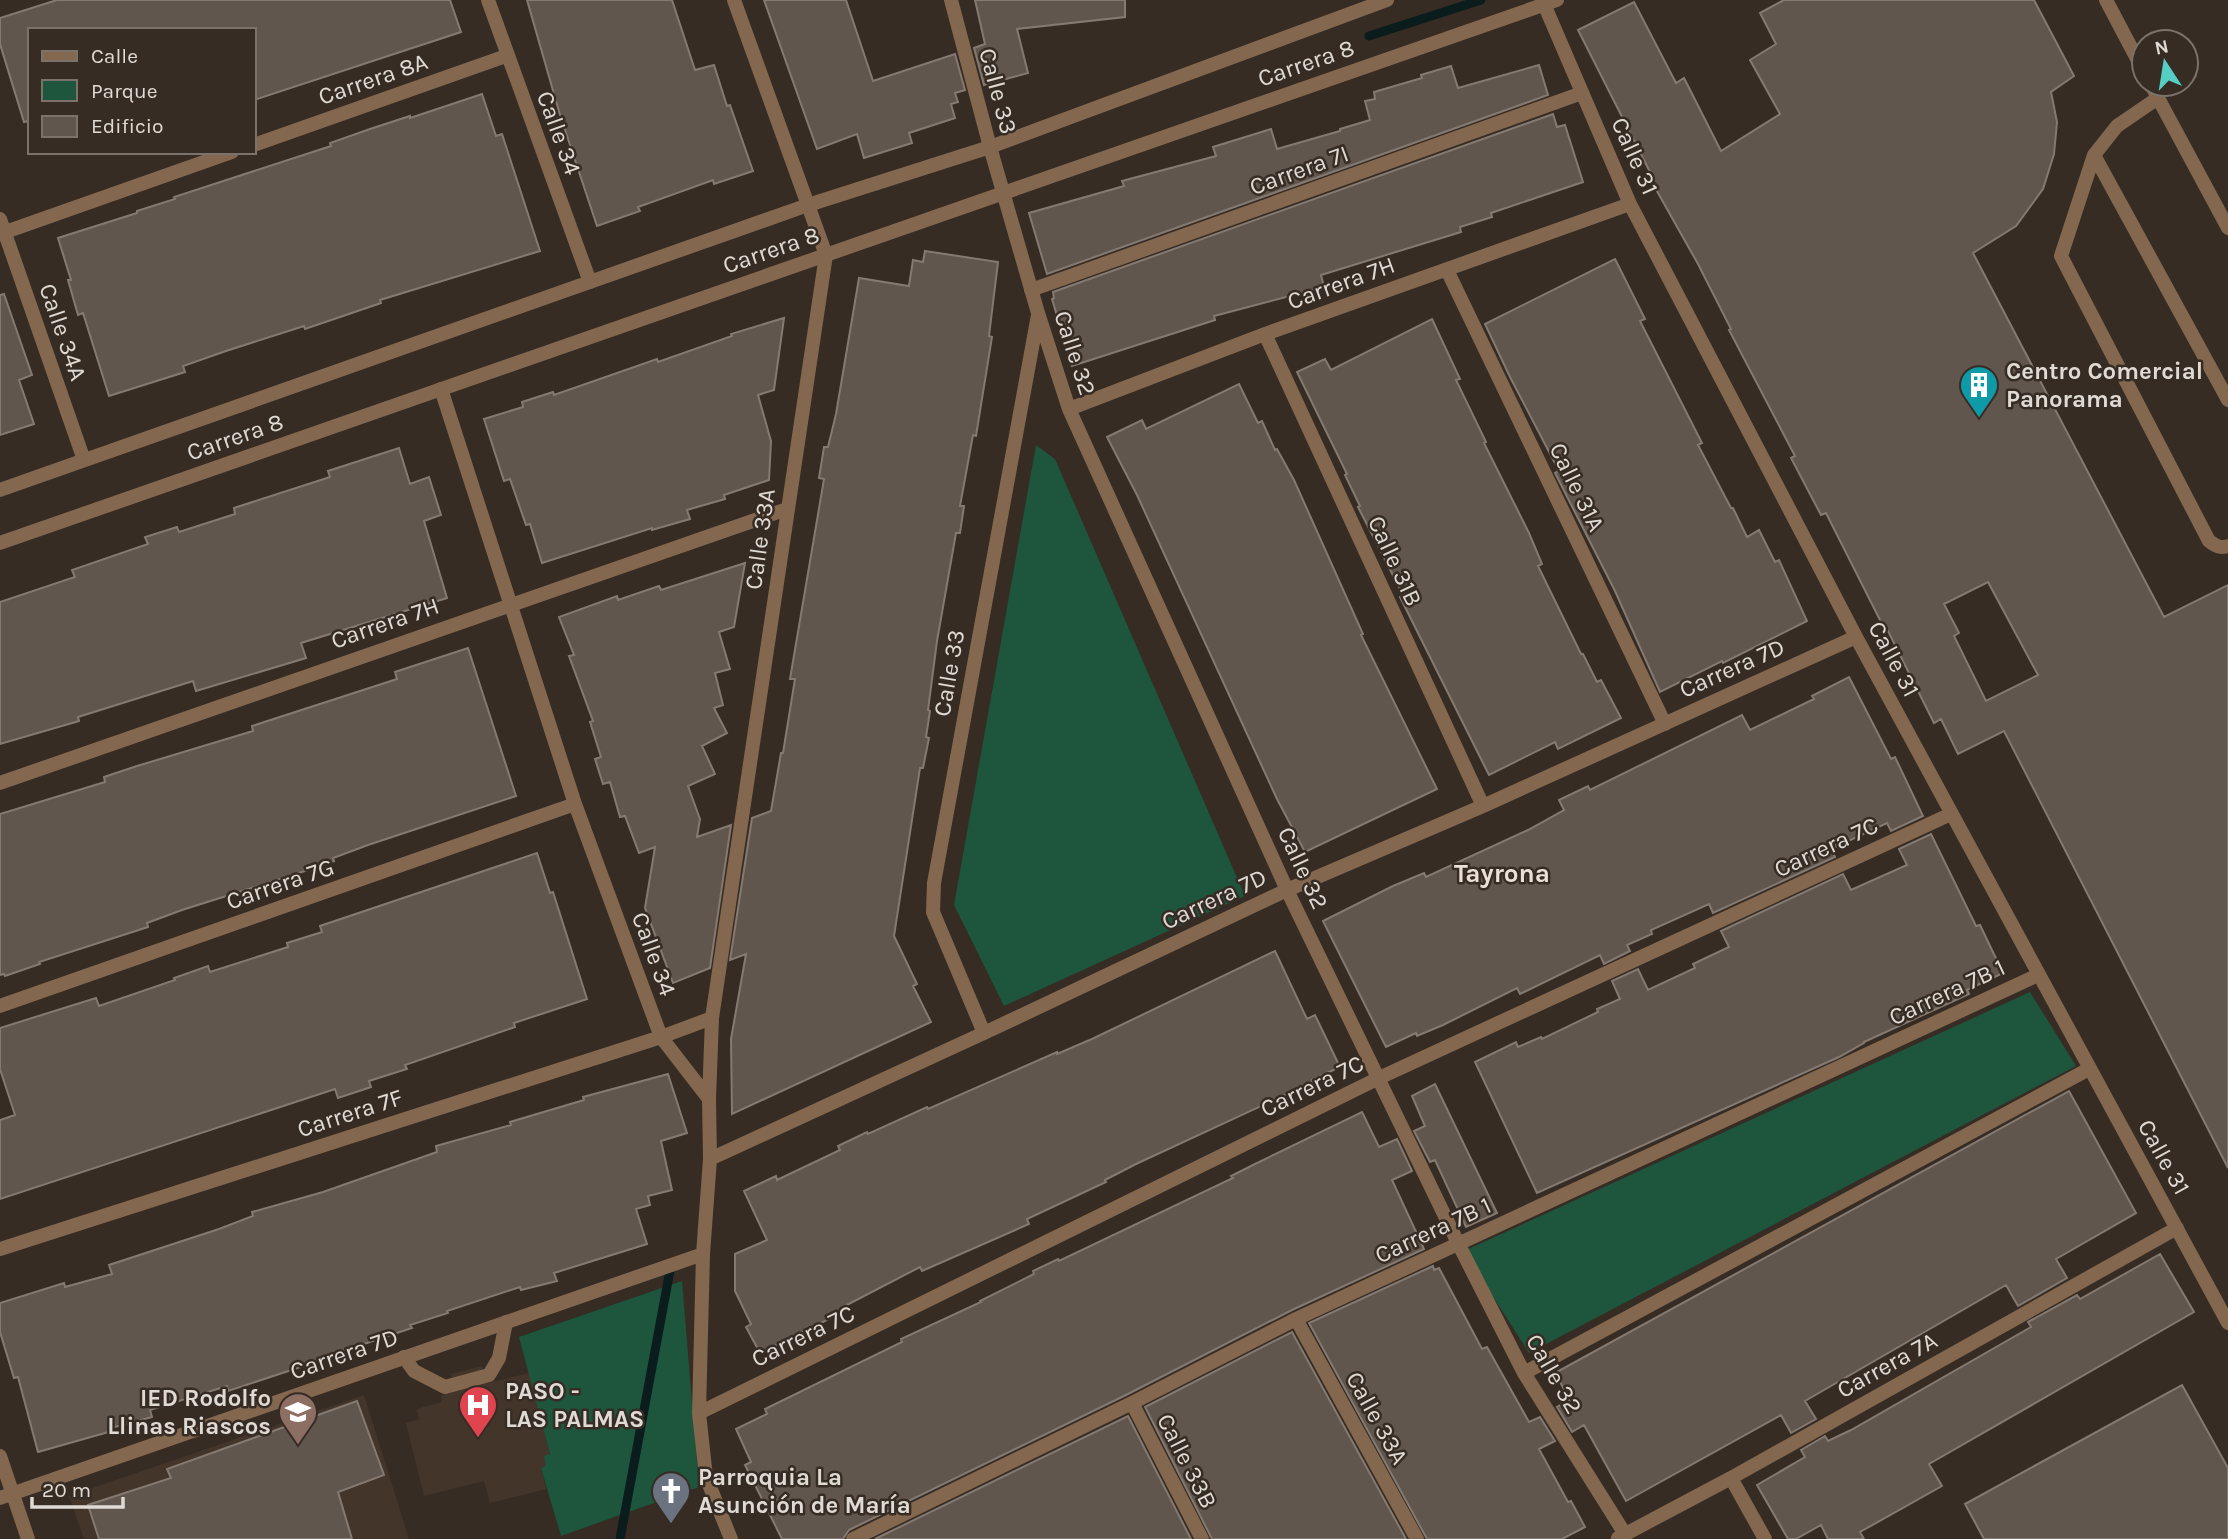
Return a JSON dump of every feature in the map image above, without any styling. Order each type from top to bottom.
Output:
[{"type":"street","name":"Calle 34","points":[[488,0],[506,56],[590,282]]},
{"type":"street","name":"Calle 33A","points":[[709,1098],[712,1018],[826,255],[734,0]]},
{"type":"street","name":"Calle 33","points":[[951,0],[1004,192]]},
{"type":"street","name":"Carrera 8","points":[[0,489],[808,205],[990,146],[1387,0]]},
{"type":"street","points":[[2106,0],[2130,45]]},
{"type":"street","name":"Carrera 8","points":[[0,544],[1550,2]]},
{"type":"street","name":"Calle 31","points":[[1550,2],[1582,93],[1630,204],[1856,637],[2228,1323]]},
{"type":"street","name":"Carrera 8A","points":[[256,144],[506,56]]},
{"type":"street","name":"Carrera 7I","points":[[1031,289],[1582,93]]},
{"type":"street","points":[[2228,228],[2158,98],[2116,127],[2094,156],[2062,250],[2063,264],[2209,541],[2215,546],[2228,546]]},
{"type":"street","points":[[1,229],[226,154]]},
{"type":"street","points":[[2094,156],[2228,400]]},
{"type":"street","name":"Calle 32","points":[[1004,192],[1038,313],[1069,409],[1287,890],[1524,1373],[1621,1537]]},
{"type":"street","name":"Carrera 7H","points":[[1069,409],[1265,334],[1630,204]]},
{"type":"street","name":"Calle 34A","points":[[1,229],[84,460]]},
{"type":"street","name":"Calle 31A","points":[[1447,270],[1665,724]]},
{"type":"street","name":"Calle 33","points":[[984,1033],[933,912],[934,883],[1038,313]]},
{"type":"street","name":"Calle 31B","points":[[1265,334],[1483,806]]},
{"type":"street","name":"Calle 34","points":[[441,389],[575,804],[661,1038],[709,1098]]},
{"type":"street","name":"Carrera 7H","points":[[0,783],[787,509]]},
{"type":"street","name":"Carrera 7D","points":[[710,1159],[1287,890],[1483,806],[1856,637]]},
{"type":"street","name":"Carrera 7G","points":[[0,1006],[575,804]]},
{"type":"street","name":"Carrera 7C","points":[[699,1413],[1380,1078],[1951,814]]},
{"type":"street","name":"Carrera 7B 1","points":[[853,1539],[1132,1403],[1296,1319],[2038,975]]},
{"type":"street","name":"Carrera 7F","points":[[0,1249],[661,1038],[712,1018]]},
{"type":"street","points":[[1524,1373],[2089,1069]]},
{"type":"street","points":[[709,1098],[710,1159],[703,1254],[699,1413],[706,1477],[731,1539]]},
{"type":"street","name":"Carrera 7A","points":[[1621,1537],[2177,1228]]},
{"type":"street","name":"Carrera 7D","points":[[7,1496],[703,1254]]},
{"type":"street","name":"Calle 33A","points":[[1296,1319],[1417,1539]]},
{"type":"street","points":[[404,1357],[414,1371],[444,1387],[489,1375],[499,1358],[506,1322]]},
{"type":"street","name":"Calle 33B","points":[[1132,1403],[1202,1539]]},
{"type":"street","points":[[0,1455],[7,1496],[28,1539]]},
{"type":"street","points":[[1731,1478],[1765,1539]]},
{"type":"shaded area","name":"PASO - LAS PALMAS","points":[[482,1366],[487,1383],[530,1373],[550,1455],[547,1466],[541,1468],[546,1489],[490,1503],[484,1481],[424,1496],[406,1423],[419,1419],[417,1409],[442,1402],[441,1395],[455,1391],[451,1374]]},
{"type":"shaded area","name":"IED Rodolfo Llinas Riascos","points":[[364,1395],[409,1539],[84,1539],[69,1496]]},
{"type":"green space","points":[[1036,445],[1055,459],[1245,896],[1004,1006],[954,905]]},
{"type":"green space","points":[[2030,992],[2076,1066],[1529,1353],[1464,1251]]},
{"type":"green space","points":[[682,1281],[699,1487],[561,1536],[541,1468],[546,1466],[544,1456],[550,1454],[519,1337]]},
{"type":"building","points":[[57,0],[450,0],[461,32],[256,99],[256,28],[28,28],[28,121],[24,122],[0,44],[0,18]]},
{"type":"building","points":[[527,0],[672,0],[695,70],[714,65],[753,171],[714,184],[713,180],[638,207],[640,211],[597,226],[560,115]]},
{"type":"building","points":[[764,0],[846,0],[873,81],[955,54],[965,90],[955,93],[958,102],[951,104],[955,118],[909,133],[912,143],[864,158],[857,134],[817,149]]},
{"type":"building","points":[[975,0],[1125,0],[1125,17],[1017,29],[1028,73],[984,85],[974,48],[985,44]]},
{"type":"building","name":"Centro Comercial Panorama","points":[[1784,0],[2034,0],[2074,76],[2051,92],[2057,122],[2054,154],[2043,189],[2016,226],[1973,253],[2164,617],[2228,585],[2228,1168],[2004,731],[1958,754],[1941,719],[1934,723],[1826,513],[1821,515],[1791,458],[1795,456],[1698,264],[1649,177],[1652,176],[1578,30],[1634,2],[1676,83],[1684,78],[1721,151],[1780,114],[1750,60],[1776,44],[1760,13]],"holes":[[[1988,582],[2038,675],[1986,701],[1954,636],[1959,633],[1944,604]]]},
{"type":"building","points":[[1539,65],[1548,95],[1047,274],[1029,213],[1124,186],[1122,181],[1216,156],[1213,147],[1271,129],[1277,149],[1340,131],[1370,120],[1365,101],[1375,99],[1374,92],[1451,66],[1458,88]]},
{"type":"building","points":[[482,94],[496,136],[502,134],[540,251],[380,300],[381,303],[305,329],[304,326],[226,351],[183,366],[185,372],[109,396],[83,313],[78,315],[58,238],[331,146],[330,143],[370,129]]},
{"type":"building","points":[[1553,114],[1557,127],[1565,125],[1583,182],[1491,213],[1492,217],[1460,227],[1461,232],[1321,275],[1324,287],[1214,316],[1215,320],[1072,366],[1052,299],[1053,292]]},
{"type":"building","points":[[925,251],[998,262],[989,336],[992,337],[976,436],[973,435],[960,506],[964,506],[960,533],[956,533],[937,641],[928,710],[926,737],[929,738],[923,768],[920,768],[894,936],[917,984],[913,986],[931,1022],[732,1114],[731,1039],[746,954],[730,960],[752,818],[771,811],[783,753],[795,679],[790,679],[824,479],[819,478],[824,447],[828,447],[836,414],[859,278],[909,286],[913,260],[923,262]]},
{"type":"building","points":[[1615,259],[1645,319],[1640,321],[1702,443],[1698,445],[1731,508],[1747,537],[1759,530],[1775,562],[1779,560],[1807,621],[1660,692],[1615,591],[1555,473],[1559,471],[1485,324]]},
{"type":"building","points":[[4,294],[32,375],[19,380],[34,424],[0,435],[0,295]]},
{"type":"building","points":[[784,318],[774,390],[758,395],[771,441],[769,480],[724,495],[725,499],[687,510],[690,519],[652,528],[542,563],[530,524],[526,525],[510,479],[504,481],[484,419],[523,407],[522,402],[553,392],[554,395],[657,359],[658,362],[732,336],[731,334]]},
{"type":"building","points":[[1432,319],[1460,379],[1456,380],[1486,442],[1484,443],[1529,533],[1542,564],[1538,566],[1581,654],[1597,682],[1601,680],[1621,718],[1558,749],[1555,742],[1489,775],[1400,597],[1403,595],[1358,507],[1360,506],[1345,475],[1347,474],[1297,372],[1325,359],[1331,370]]},
{"type":"building","points":[[1239,384],[1258,423],[1262,421],[1275,450],[1277,449],[1294,480],[1363,634],[1361,635],[1437,789],[1305,852],[1277,799],[1137,495],[1107,437],[1142,420],[1146,429]]},
{"type":"building","points":[[399,448],[410,484],[429,477],[441,515],[424,521],[447,598],[301,643],[306,658],[196,691],[193,681],[78,717],[79,721],[0,744],[0,602],[75,577],[72,570],[148,544],[145,537],[177,527],[179,532],[235,514],[234,508],[330,477],[328,471]]},
{"type":"building","points":[[745,563],[734,627],[719,632],[730,669],[715,673],[723,705],[714,708],[727,733],[702,746],[715,774],[688,786],[700,819],[697,837],[731,825],[710,968],[673,983],[645,908],[655,847],[639,853],[625,816],[620,817],[610,782],[603,784],[595,759],[601,757],[590,722],[593,721],[569,656],[574,655],[559,617],[617,596],[618,600],[659,586],[661,590]]},
{"type":"building","points":[[468,648],[516,796],[368,845],[333,858],[334,861],[296,874],[182,910],[147,923],[148,927],[39,962],[40,964],[5,976],[0,975],[0,814],[105,782],[104,777],[137,766],[253,731],[252,726],[397,679],[395,672]]},
{"type":"building","points":[[1849,677],[1891,759],[1895,757],[1923,816],[1891,831],[1887,823],[1831,849],[1835,857],[1713,913],[1709,904],[1651,930],[1652,934],[1627,945],[1630,951],[1604,964],[1600,955],[1520,994],[1517,988],[1443,1025],[1417,1036],[1416,1033],[1386,1047],[1323,921],[1393,886],[1424,873],[1426,877],[1528,830],[1564,810],[1559,800],[1588,786],[1590,790],[1742,715],[1750,730],[1814,699],[1812,696]]},
{"type":"building","points":[[1931,834],[1976,926],[1980,925],[2003,973],[1967,990],[1969,994],[1864,1042],[1839,1057],[1537,1193],[1475,1062],[1516,1042],[1518,1047],[1541,1037],[1542,1039],[1598,1012],[1597,1009],[1620,999],[1612,981],[1638,969],[1648,990],[1695,968],[1693,964],[1729,947],[1721,931],[1843,874],[1851,890],[1907,865],[1899,849]]},
{"type":"building","points":[[537,853],[550,893],[553,892],[587,999],[514,1023],[515,1027],[405,1065],[407,1069],[369,1081],[371,1087],[338,1098],[335,1089],[0,1199],[0,1120],[15,1115],[0,1069],[0,1028],[96,998],[99,1006],[208,966],[210,972],[288,947],[287,943],[322,932],[320,926]]},
{"type":"building","points":[[1275,951],[1307,1019],[1315,1015],[1340,1067],[1027,1219],[1029,1224],[922,1271],[920,1267],[841,1308],[843,1312],[760,1353],[746,1327],[751,1324],[735,1291],[735,1254],[767,1240],[744,1191],[776,1176],[777,1180],[840,1150],[838,1146],[867,1132],[868,1134],[1092,1039]]},
{"type":"building","points":[[668,1074],[687,1133],[661,1141],[672,1190],[648,1196],[650,1205],[636,1209],[647,1244],[554,1273],[557,1281],[521,1290],[520,1287],[447,1311],[448,1313],[410,1325],[412,1328],[337,1355],[228,1391],[227,1386],[150,1410],[152,1417],[38,1452],[18,1377],[14,1378],[0,1332],[0,1303],[64,1283],[65,1287],[112,1274],[109,1265],[219,1229],[253,1216],[252,1212],[323,1192],[437,1152],[436,1146],[511,1125],[510,1122],[584,1100],[583,1097]]},
{"type":"building","points":[[1435,1084],[1497,1213],[1466,1227],[1435,1160],[1430,1162],[1414,1131],[1425,1126],[1412,1096]]},
{"type":"building","points":[[2069,1091],[2136,1213],[2056,1259],[2067,1278],[2018,1306],[2006,1285],[1805,1401],[1816,1419],[1791,1433],[1781,1415],[1626,1501],[1584,1425],[1572,1432],[1557,1407],[1570,1400],[1555,1373]]},
{"type":"building","points":[[1362,1112],[1379,1147],[1397,1139],[1412,1171],[1392,1180],[1424,1249],[1292,1310],[1128,1394],[849,1530],[843,1539],[782,1539],[745,1465],[751,1462],[736,1429],[767,1414],[765,1409],[902,1342],[901,1339],[981,1302],[1034,1274],[1033,1271],[1233,1178],[1231,1176]]},
{"type":"building","points":[[2160,1254],[2194,1312],[1929,1464],[1942,1486],[1860,1532],[1864,1539],[1828,1539],[1821,1525],[1796,1539],[1788,1539],[1757,1485],[1805,1457],[1801,1450],[1825,1436],[1828,1441],[1851,1430],[2031,1327],[2028,1322],[2077,1295],[2080,1299]]},
{"type":"building","points":[[1433,1266],[1434,1270],[1439,1268],[1482,1349],[1487,1347],[1529,1422],[1540,1417],[1555,1441],[1539,1449],[1585,1527],[1562,1539],[1427,1539],[1309,1323]]},
{"type":"building","points":[[1292,1332],[1406,1539],[1212,1539],[1145,1407]]},
{"type":"building","points":[[2182,1385],[2228,1468],[2228,1539],[1984,1539],[1965,1504]]},
{"type":"building","name":"IED Rodolfo Llinas Riascos","points":[[357,1401],[384,1475],[338,1492],[352,1539],[99,1539],[88,1505],[171,1478],[167,1469]]},
{"type":"building","points":[[1128,1416],[1191,1539],[875,1539]]},
{"type":"waterway","points":[[1369,36],[1481,0]]},
{"type":"waterway","points":[[620,1539],[671,1265]]},
{"type":"place","name":"Centro Comercial Panorama","points":[[1979,419]]},
{"type":"place","name":"PASO - LAS PALMAS","points":[[478,1439]]},
{"type":"place","name":"IED Rodolfo Llinas Riascos","points":[[298,1446]]},
{"type":"place","name":"Parroquia La Asunción de María","points":[[671,1525]]},
{"type":"district","name":"Tayrona","points":[[1502,873]]}]
